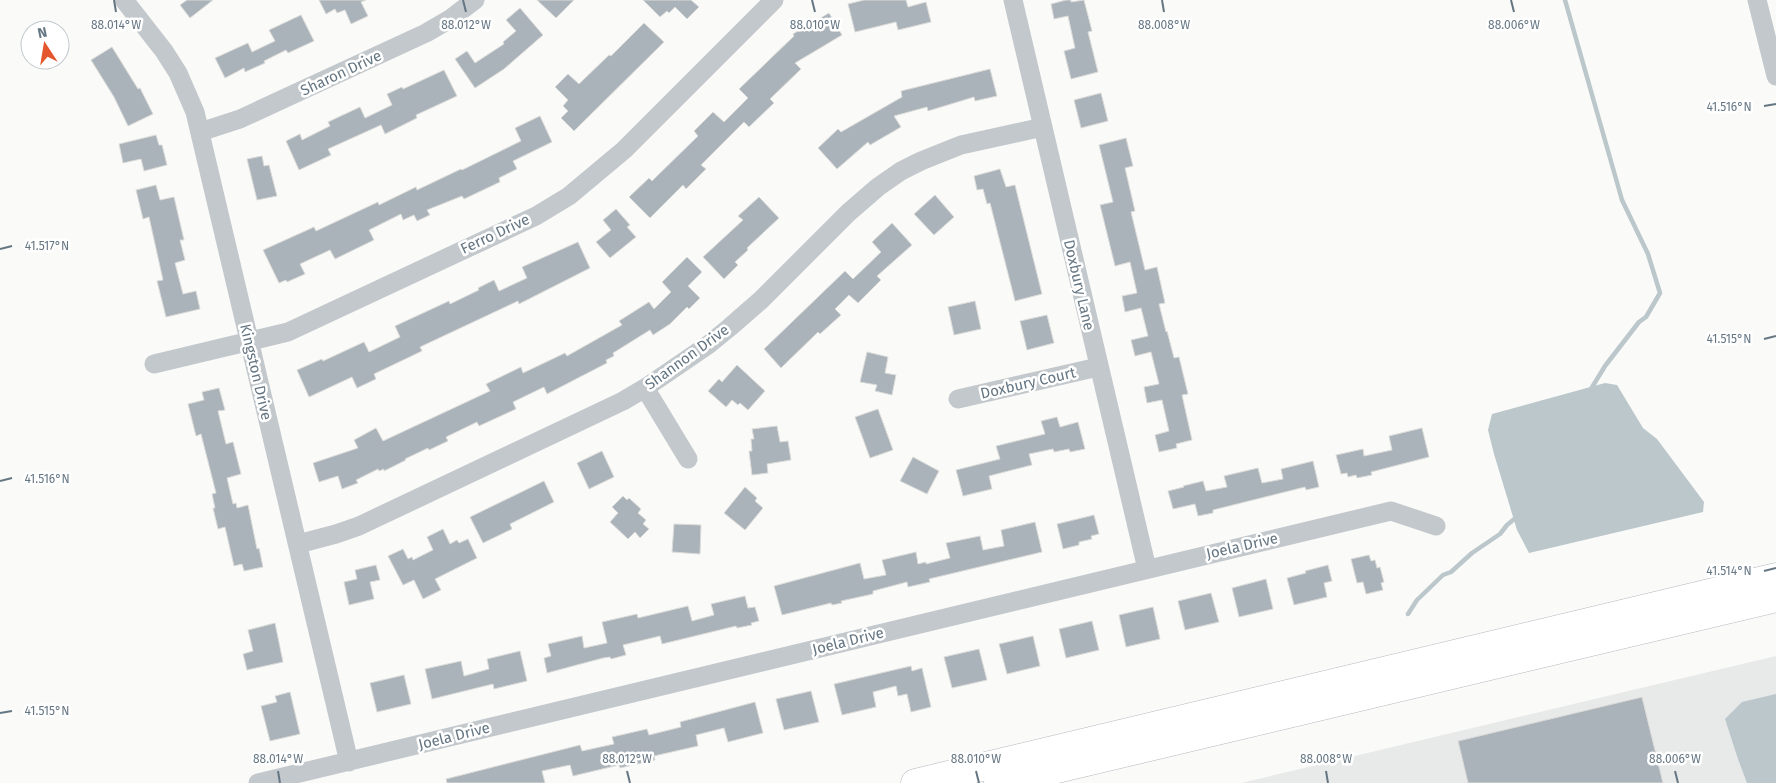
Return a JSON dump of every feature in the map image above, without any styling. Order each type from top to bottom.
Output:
[{"type":"highway","points":[[915,783],[1776,578]]},
{"type":"highway","points":[[998,783],[1776,598]]},
{"type":"street","name":"Kingston Drive","points":[[124,0],[164,51],[178,74],[195,112],[350,762]]},
{"type":"street","name":"Sharon Drive","points":[[200,132],[240,119],[426,34],[475,0]]},
{"type":"street","name":"Ferro Drive","points":[[154,364],[288,332],[536,216],[569,196],[624,150],[774,0]]},
{"type":"street","name":"Doxbury Lane","points":[[1013,0],[1147,569]]},
{"type":"street","points":[[1757,0],[1776,76]]},
{"type":"street","name":"Shannon Drive","points":[[298,544],[336,534],[400,508],[623,401],[708,345],[736,322],[761,300],[848,213],[878,187],[901,171],[961,145],[1043,127]]},
{"type":"street","name":"Doxbury Court","points":[[958,399],[1098,367]]},
{"type":"street","points":[[644,388],[688,460]]},
{"type":"street","name":"Joela Drive","points":[[258,783],[1390,511],[1436,526]]},
{"type":"shaded area","points":[[1605,383],[1617,385],[1643,428],[1657,439],[1704,502],[1703,512],[1529,553],[1517,530],[1494,454],[1488,430],[1492,414]]},
{"type":"shaded area","points":[[1776,656],[1776,783],[1241,783]]},
{"type":"shaded area","points":[[1776,694],[1776,783],[1747,783],[1725,719],[1742,702]]},
{"type":"building","points":[[187,0],[213,0],[190,18],[180,5]]},
{"type":"building","points":[[319,0],[366,0],[361,2],[368,16],[351,24],[345,10],[337,13],[335,9],[326,14]]},
{"type":"building","points":[[537,0],[574,0],[556,18]]},
{"type":"building","points":[[643,0],[691,0],[699,7],[687,19],[675,7],[669,13],[667,11],[660,17]]},
{"type":"building","points":[[864,0],[906,0],[908,7],[926,2],[931,22],[898,30],[896,22],[855,32],[848,4]]},
{"type":"building","points":[[1071,0],[1071,2],[1084,0],[1092,31],[1088,32],[1098,72],[1071,79],[1064,51],[1075,48],[1068,16],[1054,19],[1051,4]]},
{"type":"building","points":[[520,8],[543,35],[504,69],[475,88],[455,59],[467,51],[475,63],[504,44],[503,42],[516,31],[506,20]]},
{"type":"building","points":[[829,13],[842,35],[795,63],[801,69],[770,99],[774,103],[749,127],[744,122],[701,165],[706,169],[686,189],[683,185],[650,218],[629,197],[649,178],[652,181],[698,136],[694,131],[713,112],[724,122],[748,98],[739,89],[794,36],[793,34]]},
{"type":"building","points":[[301,15],[314,41],[288,53],[286,50],[264,61],[265,63],[245,72],[244,68],[225,78],[215,58],[248,43],[252,52],[275,41],[269,30]]},
{"type":"building","points":[[644,23],[664,42],[574,131],[561,118],[568,111],[563,106],[568,100],[555,87],[568,74],[579,84]]},
{"type":"building","points":[[112,47],[138,89],[140,88],[153,114],[128,126],[114,97],[91,60]]},
{"type":"building","points":[[990,69],[997,96],[975,101],[974,97],[928,111],[927,107],[894,116],[901,127],[870,145],[868,142],[837,169],[818,148],[838,129],[841,132],[902,97],[901,91]]},
{"type":"building","points":[[444,70],[457,96],[416,115],[417,118],[385,134],[381,125],[328,149],[331,155],[299,170],[286,141],[300,134],[302,140],[330,126],[328,122],[360,107],[365,118],[392,105],[387,94],[402,87],[403,89]]},
{"type":"building","points":[[1101,93],[1108,121],[1081,128],[1074,100]]},
{"type":"building","points":[[540,116],[552,142],[513,161],[517,169],[499,178],[500,182],[464,199],[462,196],[427,210],[430,215],[417,221],[414,215],[403,220],[401,214],[369,230],[374,240],[335,259],[330,250],[300,264],[305,274],[287,282],[286,280],[279,283],[263,250],[314,227],[316,231],[378,202],[379,205],[416,187],[417,190],[462,170],[521,141],[515,128]]},
{"type":"building","points":[[156,135],[159,145],[162,145],[167,165],[144,171],[141,159],[123,163],[119,144]]},
{"type":"building","points":[[1126,138],[1133,166],[1125,168],[1135,211],[1131,212],[1145,270],[1157,267],[1165,303],[1159,304],[1174,358],[1179,357],[1188,394],[1182,395],[1192,440],[1176,444],[1177,448],[1159,452],[1155,435],[1169,431],[1162,400],[1147,403],[1144,387],[1159,384],[1151,352],[1135,356],[1131,340],[1148,336],[1141,308],[1125,312],[1122,296],[1137,293],[1130,262],[1115,266],[1100,205],[1113,202],[1099,145]]},
{"type":"building","points":[[262,156],[264,166],[269,165],[277,196],[257,200],[247,159]]},
{"type":"building","points":[[1000,169],[1006,187],[1015,185],[1042,294],[1015,301],[990,203],[987,204],[983,189],[977,190],[974,176]]},
{"type":"building","points":[[156,185],[160,200],[174,197],[184,240],[180,240],[185,260],[175,263],[183,294],[196,291],[200,309],[166,317],[157,281],[163,280],[149,217],[143,219],[136,190]]},
{"type":"building","points":[[935,195],[954,217],[934,235],[914,214]]},
{"type":"building","points":[[759,197],[779,218],[747,248],[748,250],[735,262],[738,265],[724,279],[703,257],[743,220],[738,216]]},
{"type":"building","points":[[616,209],[630,225],[627,227],[636,237],[610,258],[596,242],[611,230],[603,220]]},
{"type":"building","points":[[892,223],[912,245],[877,276],[881,280],[858,303],[849,295],[835,309],[841,315],[820,334],[818,332],[781,368],[764,349],[845,271],[853,279],[881,252],[872,242]]},
{"type":"building","points":[[578,242],[590,268],[519,304],[518,301],[420,347],[422,351],[374,374],[376,379],[357,388],[352,377],[309,397],[297,370],[322,359],[323,361],[364,342],[369,352],[400,337],[395,326],[449,301],[450,304],[479,290],[478,288],[494,280],[499,291],[527,278],[522,267]]},
{"type":"building","points":[[687,257],[702,272],[688,286],[700,298],[689,309],[687,307],[670,324],[653,335],[650,330],[613,353],[614,356],[606,360],[607,363],[547,394],[544,387],[513,402],[516,409],[479,426],[477,422],[446,437],[448,441],[429,450],[428,448],[384,471],[384,469],[379,471],[378,469],[356,480],[358,483],[342,489],[338,476],[319,482],[313,463],[358,448],[354,440],[376,428],[383,441],[490,391],[486,384],[521,367],[523,373],[565,353],[567,356],[622,325],[619,321],[649,302],[654,309],[671,292],[662,282]]},
{"type":"building","points":[[975,301],[981,329],[954,335],[948,307]]},
{"type":"building","points":[[1047,315],[1054,343],[1027,350],[1020,321]]},
{"type":"building","points":[[867,352],[888,357],[885,373],[896,375],[892,395],[875,391],[877,385],[860,382]]},
{"type":"building","points":[[737,365],[765,391],[748,410],[740,403],[738,405],[732,400],[726,407],[708,391],[719,379],[722,382]]},
{"type":"building","points":[[219,388],[225,410],[218,411],[226,444],[233,442],[241,474],[227,478],[233,504],[236,503],[237,508],[248,505],[257,549],[259,548],[263,567],[244,571],[242,564],[234,566],[225,527],[218,529],[212,494],[216,493],[201,434],[196,436],[188,404],[204,400],[202,392]]},
{"type":"building","points":[[878,409],[893,450],[870,458],[855,417]]},
{"type":"building","points":[[1057,417],[1060,427],[1078,422],[1085,449],[1070,452],[1069,449],[1054,452],[1053,449],[1029,454],[1032,465],[989,476],[992,489],[963,496],[956,470],[1000,459],[996,446],[1045,434],[1041,421]]},
{"type":"building","points":[[777,426],[780,442],[788,441],[791,460],[767,464],[768,473],[752,475],[749,451],[752,451],[751,439],[754,439],[752,429]]},
{"type":"building","points":[[1422,428],[1429,457],[1371,472],[1372,475],[1357,478],[1356,475],[1348,477],[1347,473],[1341,474],[1336,455],[1363,449],[1364,456],[1392,450],[1389,436]]},
{"type":"building","points":[[602,451],[614,477],[589,489],[577,463]]},
{"type":"building","points":[[913,457],[939,471],[927,494],[900,481]]},
{"type":"building","points":[[1313,461],[1319,487],[1306,490],[1305,487],[1213,510],[1213,513],[1198,516],[1195,504],[1173,509],[1168,491],[1203,481],[1206,491],[1227,487],[1224,476],[1258,468],[1262,483],[1283,479],[1281,469]]},
{"type":"building","points":[[544,481],[554,502],[510,524],[512,529],[483,543],[470,517]]},
{"type":"building","points":[[745,487],[757,498],[755,501],[763,508],[745,530],[724,513]]},
{"type":"building","points":[[623,496],[627,500],[629,498],[641,509],[638,513],[646,520],[643,524],[649,529],[640,538],[635,532],[628,539],[610,522],[618,513],[612,507]]},
{"type":"building","points":[[1094,515],[1099,534],[1091,536],[1092,539],[1079,542],[1079,545],[1063,549],[1057,524]]},
{"type":"building","points":[[1035,522],[1042,552],[929,579],[930,582],[908,587],[907,582],[873,591],[873,594],[841,601],[842,603],[832,605],[831,603],[782,615],[774,586],[860,563],[864,579],[886,575],[882,560],[916,552],[918,564],[926,562],[926,564],[950,558],[946,543],[980,536],[983,550],[1004,546],[1001,530]]},
{"type":"building","points":[[674,524],[701,525],[700,554],[672,552]]},
{"type":"building","points":[[443,529],[450,544],[457,540],[459,543],[468,539],[477,558],[435,579],[441,590],[423,599],[414,580],[403,585],[388,556],[403,549],[408,559],[412,557],[413,560],[433,550],[427,537]]},
{"type":"building","points":[[1369,555],[1371,561],[1375,560],[1377,568],[1380,567],[1384,582],[1381,583],[1383,590],[1366,594],[1363,582],[1357,583],[1351,559]]},
{"type":"building","points":[[376,565],[380,580],[370,582],[374,599],[349,605],[344,582],[357,579],[355,570]]},
{"type":"building","points":[[1328,565],[1332,581],[1324,583],[1327,597],[1294,605],[1287,578]]},
{"type":"building","points":[[1266,579],[1273,609],[1239,617],[1232,588]]},
{"type":"building","points":[[1211,593],[1219,622],[1185,630],[1178,601]]},
{"type":"building","points":[[745,596],[748,608],[755,607],[759,621],[751,623],[752,625],[737,628],[736,626],[662,644],[660,636],[623,645],[626,655],[611,659],[610,657],[603,658],[547,673],[544,658],[551,656],[548,644],[582,636],[584,648],[607,643],[602,622],[637,614],[638,618],[688,606],[692,621],[714,615],[711,604]]},
{"type":"building","points":[[1153,607],[1160,639],[1126,647],[1119,615]]},
{"type":"building","points":[[1092,621],[1099,650],[1066,658],[1059,629]]},
{"type":"building","points":[[275,623],[283,662],[247,670],[243,654],[253,651],[248,630]]},
{"type":"building","points":[[1033,636],[1040,666],[1007,674],[999,644]]},
{"type":"building","points":[[979,649],[987,680],[952,688],[944,657]]},
{"type":"building","points":[[520,651],[527,681],[494,689],[493,684],[432,699],[425,669],[461,661],[464,676],[489,669],[487,659]]},
{"type":"building","points":[[911,666],[912,671],[922,668],[931,707],[911,712],[907,694],[898,696],[896,686],[873,692],[876,707],[842,715],[834,684]]},
{"type":"building","points":[[404,675],[411,704],[377,712],[370,683]]},
{"type":"building","points":[[811,691],[819,722],[784,730],[776,699]]},
{"type":"building","points":[[290,692],[300,734],[270,741],[261,706],[277,702],[275,696]]},
{"type":"building","points":[[1642,697],[1663,783],[1468,783],[1458,741]]},
{"type":"building","points":[[755,702],[763,733],[728,742],[724,728],[696,735],[698,746],[654,756],[655,760],[620,768],[619,765],[573,776],[570,765],[542,771],[545,783],[447,783],[446,779],[580,745],[582,751],[614,744],[612,737],[647,729],[649,735],[681,727],[680,722]]},
{"type":"waterway","points":[[1565,0],[1622,200],[1648,254],[1660,293],[1646,317],[1639,322],[1605,366],[1591,389]]},
{"type":"waterway","points":[[1408,614],[1417,600],[1443,575],[1451,572],[1472,553],[1500,534],[1518,516]]}]
